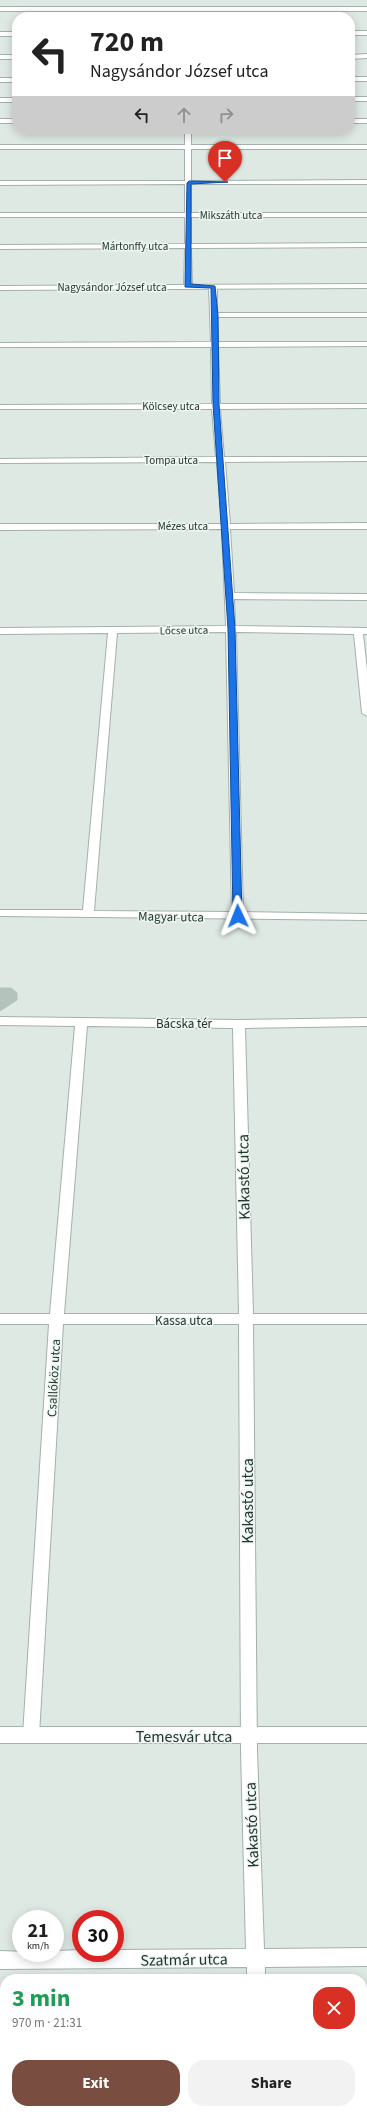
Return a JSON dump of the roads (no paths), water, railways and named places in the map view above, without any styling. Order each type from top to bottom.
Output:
[{"type":"street","points":[[186,7],[186,12]]},
{"type":"street","points":[[0,9],[186,7],[367,9]]},
{"type":"street","points":[[355,33],[367,33]]},
{"type":"street","points":[[0,34],[12,34]]},
{"type":"street","points":[[355,56],[367,56]]},
{"type":"street","points":[[0,57],[12,57]]},
{"type":"street","points":[[355,79],[367,79]]},
{"type":"street","points":[[0,80],[12,80]]},
{"type":"street","points":[[355,99],[367,99]]},
{"type":"street","points":[[0,100],[12,100]]},
{"type":"street","points":[[0,121],[12,121]]},
{"type":"street","points":[[355,121],[367,121]]},
{"type":"street","points":[[188,134],[188,287]]},
{"type":"street","points":[[0,147],[367,147]]},
{"type":"street","points":[[0,183],[367,182]]},
{"type":"street","name":"Mikszáth utca","points":[[0,215],[367,215]]},
{"type":"street","name":"Mártonffy utca","points":[[0,247],[367,245]]},
{"type":"street","name":"Nagysándor József utca","points":[[0,288],[367,286]]},
{"type":"street","points":[[213,287],[216,315],[216,406],[226,526],[231,629],[238,916]]},
{"type":"street","points":[[216,315],[367,315]]},
{"type":"street","points":[[0,345],[367,344]]},
{"type":"street","name":"Kölcsey utca","points":[[0,407],[367,406]]},
{"type":"street","name":"Tompa utca","points":[[0,461],[367,459]]},
{"type":"street","name":"Mézes utca","points":[[0,527],[367,526]]},
{"type":"street","points":[[229,596],[367,597]]},
{"type":"street","name":"Lőcse utca","points":[[0,631],[231,629],[362,631]]},
{"type":"street","points":[[88,915],[113,631]]},
{"type":"street","points":[[362,631],[367,713]]},
{"type":"street","name":"Magyar utca","points":[[0,913],[367,917]]},
{"type":"street","name":"Bácska tér","points":[[0,1022],[240,1024],[367,1022]]},
{"type":"street","name":"Csallóköz utca","points":[[31,1735],[56,1319],[81,1023]]},
{"type":"street","name":"Kakastó utca","points":[[240,1024],[246,1320],[249,1736],[256,1974]]},
{"type":"street","name":"Kassa utca","points":[[0,1319],[367,1319]]},
{"type":"street","name":"Temesvár utca","points":[[0,1735],[367,1735]]},
{"type":"street","name":"Szatmár utca","points":[[0,1960],[367,1957]]}]
